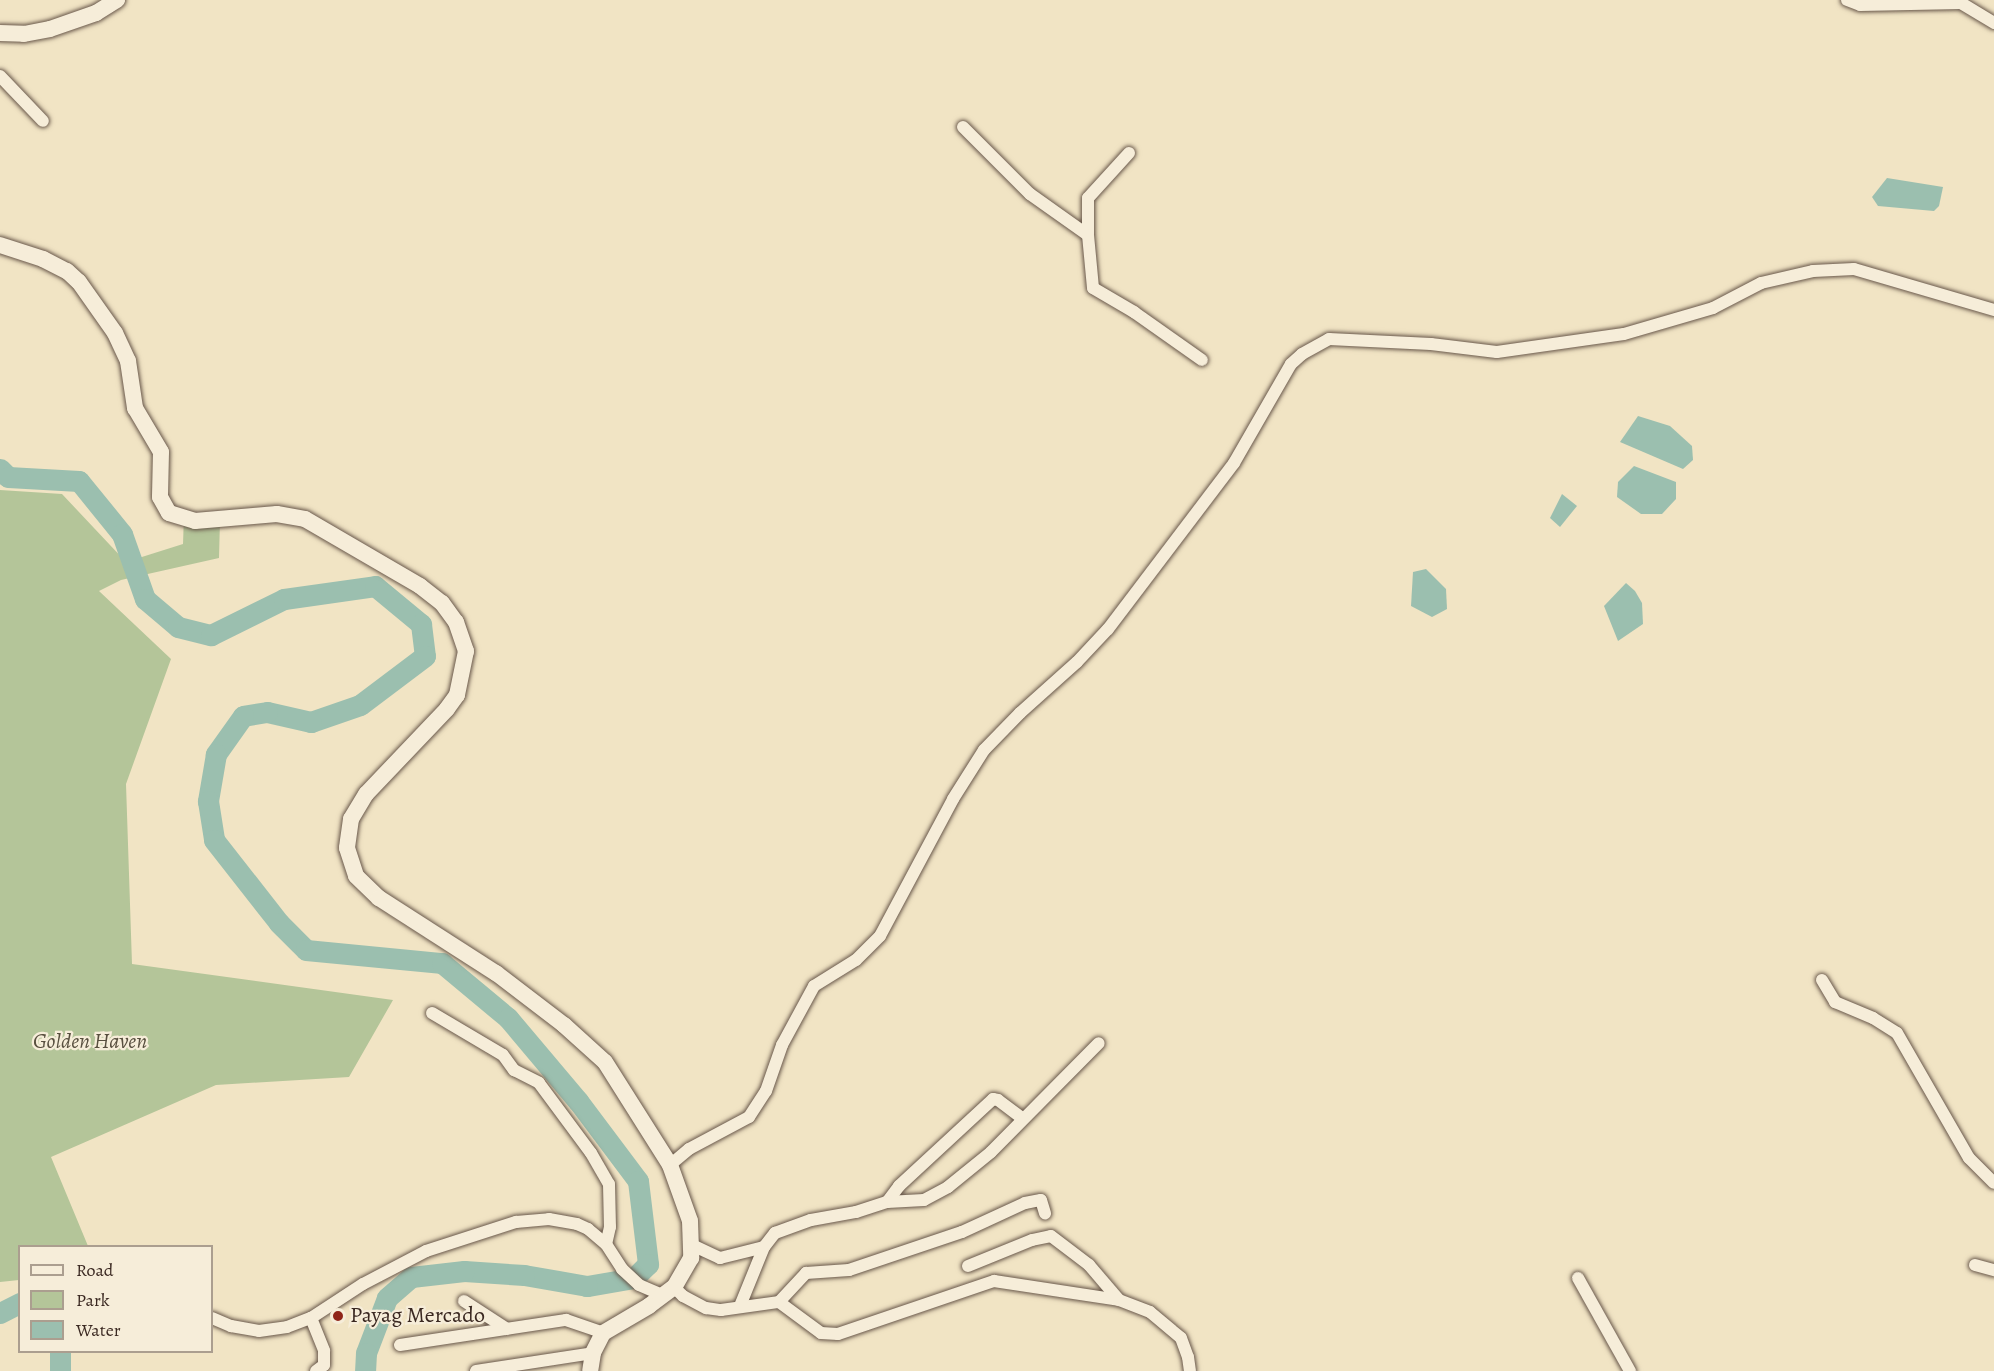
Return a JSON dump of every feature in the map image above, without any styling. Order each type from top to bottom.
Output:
[{"type":"main road","points":[[0,33],[24,34],[50,28],[96,13],[117,0]]},
{"type":"main road","points":[[0,245],[57,264],[67,271],[79,282],[115,333],[128,361],[135,408],[161,452],[160,497],[169,513],[195,521],[277,514],[305,519],[414,582],[450,612],[462,634],[466,651],[457,694],[447,709],[357,806],[348,835],[350,862],[356,876],[379,898],[496,973],[564,1025],[605,1062],[670,1165],[685,1203],[692,1245],[685,1271],[668,1291],[603,1333],[592,1353],[590,1371]]},
{"type":"street","points":[[1847,0],[1860,5],[1961,3],[1994,23]]},
{"type":"street","points":[[0,76],[43,121]]},
{"type":"street","points":[[963,127],[1030,194],[1088,235]]},
{"type":"street","points":[[1129,153],[1088,198],[1088,235],[1093,288],[1134,312],[1202,360]]},
{"type":"street","points":[[670,1165],[689,1149],[749,1117],[766,1091],[782,1045],[814,986],[856,960],[880,936],[953,799],[984,750],[1108,629],[1234,463],[1292,364],[1302,354],[1329,339],[1431,344],[1497,352],[1624,334],[1713,308],[1761,283],[1814,271],[1854,268],[1994,310]]},
{"type":"street","points":[[1822,980],[1835,1002],[1873,1018],[1897,1033],[1968,1158],[1994,1183]]},
{"type":"street","points":[[432,1013],[502,1055],[514,1070],[539,1083],[591,1153],[609,1184],[610,1227],[606,1244]]},
{"type":"street","points":[[740,1306],[764,1247],[775,1233],[811,1220],[856,1212],[887,1202],[924,1200],[948,1187],[991,1152],[1099,1043]]},
{"type":"street","points":[[887,1202],[899,1186],[993,1099],[998,1100],[1023,1119]]},
{"type":"street","points":[[213,1318],[231,1326],[259,1330],[287,1328],[311,1318],[363,1284],[426,1251],[516,1222],[549,1219],[577,1224],[588,1229],[606,1244],[622,1269],[639,1285],[668,1291],[706,1308],[721,1310],[779,1302],[806,1273],[849,1270],[962,1232],[1025,1203],[1041,1200],[1045,1212]]},
{"type":"street","points":[[968,1266],[1032,1240],[1052,1236],[1089,1266],[1119,1300]]},
{"type":"street","points":[[692,1245],[720,1258],[764,1247]]},
{"type":"street","points":[[1975,1265],[1994,1270]]},
{"type":"street","points":[[1578,1278],[1630,1371]]},
{"type":"street","points":[[779,1302],[821,1334],[838,1334],[994,1281],[1119,1300],[1150,1312],[1181,1338],[1190,1371]]},
{"type":"street","points":[[464,1301],[507,1329]]},
{"type":"street","points":[[311,1318],[324,1351],[324,1365],[316,1371]]},
{"type":"street","points":[[400,1345],[566,1320],[603,1333]]},
{"type":"street","points":[[476,1371],[592,1353]]},
{"type":"green space","name":"Golden Haven","points":[[0,490],[62,494],[126,562],[183,544],[184,515],[220,520],[219,558],[121,580],[99,591],[171,659],[126,784],[132,964],[393,1000],[349,1077],[216,1085],[51,1157],[88,1245],[18,1245],[18,1280],[0,1282]]},
{"type":"water","points":[[1887,178],[1943,187],[1939,206],[1934,211],[1878,206],[1872,197]]},
{"type":"water","points":[[1638,416],[1670,426],[1692,446],[1693,460],[1683,469],[1620,442]]},
{"type":"water","points":[[1634,466],[1676,482],[1676,499],[1662,514],[1641,514],[1617,497],[1618,482]]},
{"type":"water","points":[[1562,494],[1577,506],[1560,527],[1550,518]]},
{"type":"water","points":[[1426,569],[1446,589],[1447,609],[1432,617],[1411,606],[1413,572]]},
{"type":"water","points":[[1626,583],[1635,591],[1642,603],[1643,624],[1618,641],[1604,606]]},
{"type":"waterway","points":[[0,469],[8,477],[79,481],[122,534],[145,599],[178,627],[211,635],[284,599],[375,586],[421,624],[425,656],[360,705],[311,722],[267,712],[243,716],[216,754],[208,801],[214,840],[279,923],[306,950],[442,963],[508,1018],[578,1101],[638,1181],[648,1264],[634,1278],[587,1286],[524,1275],[464,1271],[411,1277],[387,1298],[366,1353],[365,1371]]},
{"type":"waterway","points":[[0,1313],[18,1304]]},
{"type":"waterway","points":[[60,1353],[60,1371]]},
{"type":"place","name":"Payag Mercado","points":[[338,1316]]}]
